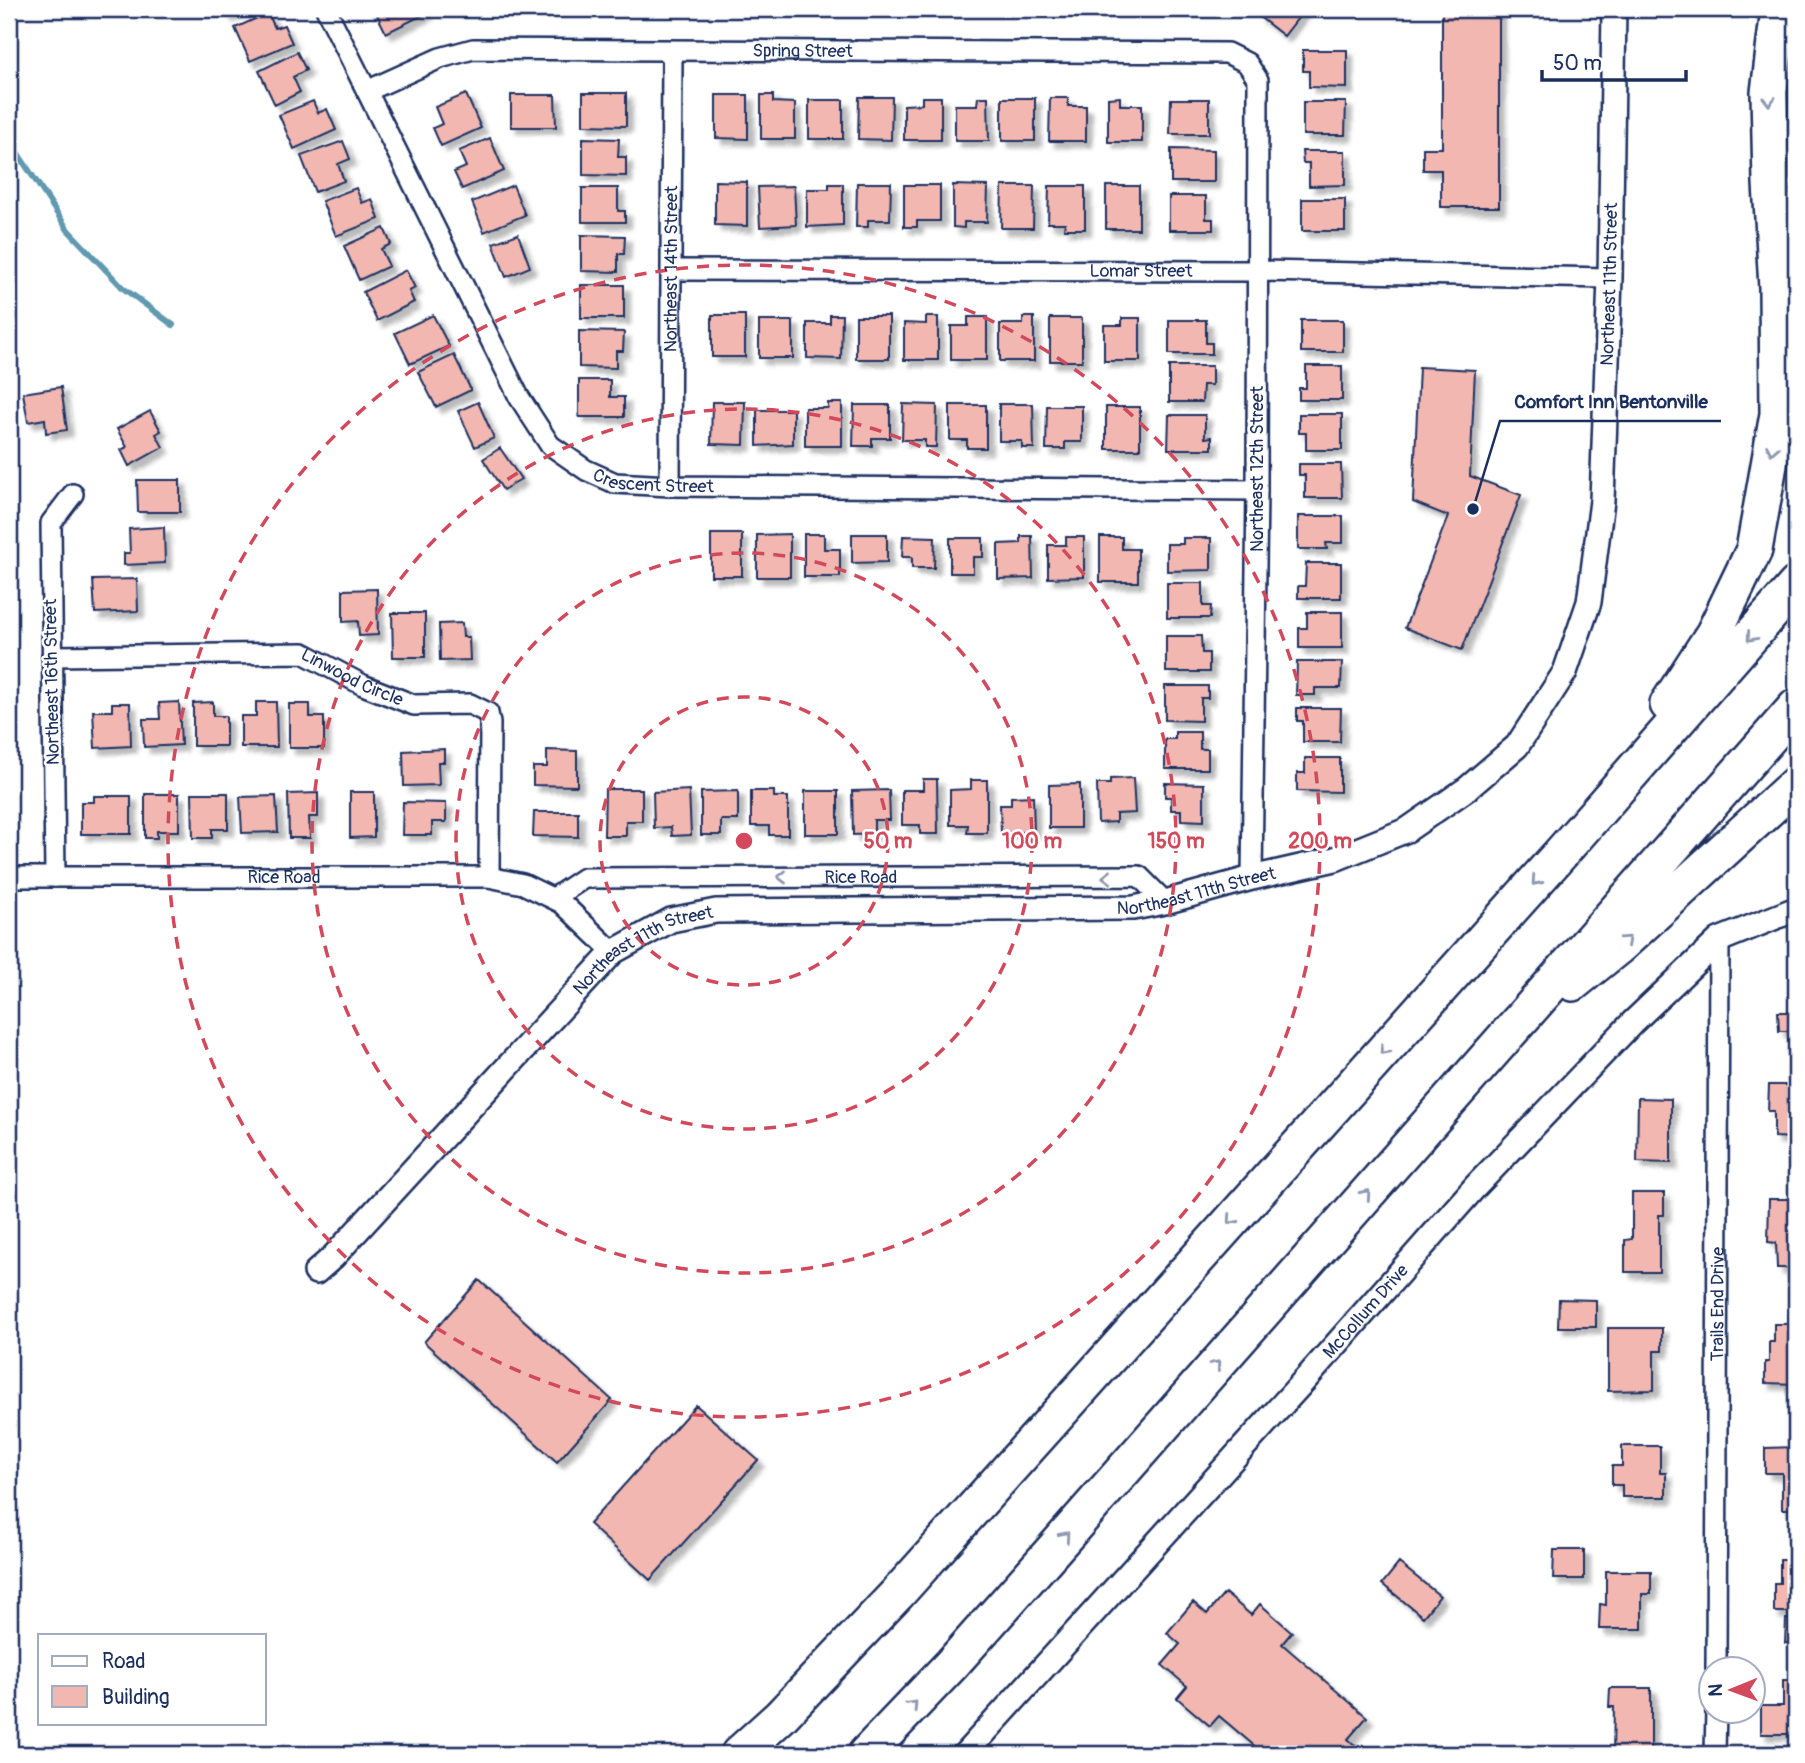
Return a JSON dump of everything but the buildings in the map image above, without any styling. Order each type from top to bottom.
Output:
[{"type":"highway","points":[[1562,852],[1643,743],[1714,633],[1754,550],[1778,414],[1777,288],[1769,92],[1779,9]]},
{"type":"highway","points":[[739,1754],[780,1717],[906,1584],[1562,852],[1796,585]]},
{"type":"highway","points":[[866,1754],[951,1665],[1796,707]]},
{"type":"highway","points":[[1497,1044],[1619,946],[1796,784]]},
{"type":"street","name":"Crescent Street","points":[[326,9],[519,397],[550,445],[586,470],[615,483],[670,486],[1257,490]]},
{"type":"street","name":"Northeast 11th Street","points":[[316,1272],[464,1116],[612,952],[671,920],[716,911],[1133,908],[1165,902],[1335,859],[1408,830],[1468,788],[1517,746],[1565,672],[1589,602],[1602,501],[1610,278],[1614,9]]},
{"type":"street","name":"Spring Street","points":[[367,91],[440,58],[473,49],[1227,53],[1247,63]]},
{"type":"street","name":"Northeast 14th Street","points":[[670,486],[672,51]]},
{"type":"street","name":"Northeast 12th Street","points":[[1247,63],[1258,80],[1252,878]]},
{"type":"street","name":"Lomar Street","points":[[672,270],[1257,271],[1610,278]]},
{"type":"street","name":"Northeast 16th Street","points":[[54,877],[51,523],[73,494]]},
{"type":"street","name":"Linwood Circle","points":[[52,656],[303,653],[363,685],[414,705],[470,704],[488,713],[489,877]]},
{"type":"street","name":"Rice Road","points":[[554,898],[584,878],[1139,876],[1165,902]]},
{"type":"street","name":"Rice Road","points":[[9,877],[489,877],[523,884],[554,898],[612,952]]},
{"type":"street","name":"McCollum Drive","points":[[965,1754],[1303,1383],[1475,1187],[1633,1022],[1719,940],[1796,909]]},
{"type":"street","name":"Trails End Drive","points":[[1716,1654],[1719,940]]},
{"type":"street","points":[[1715,1754],[1716,1724]]},
{"type":"waterway","points":[[9,123],[13,146],[68,230],[123,288],[173,325]]},
{"type":"place","name":"Comfort Inn Bentonville","points":[[1473,509]]}]
